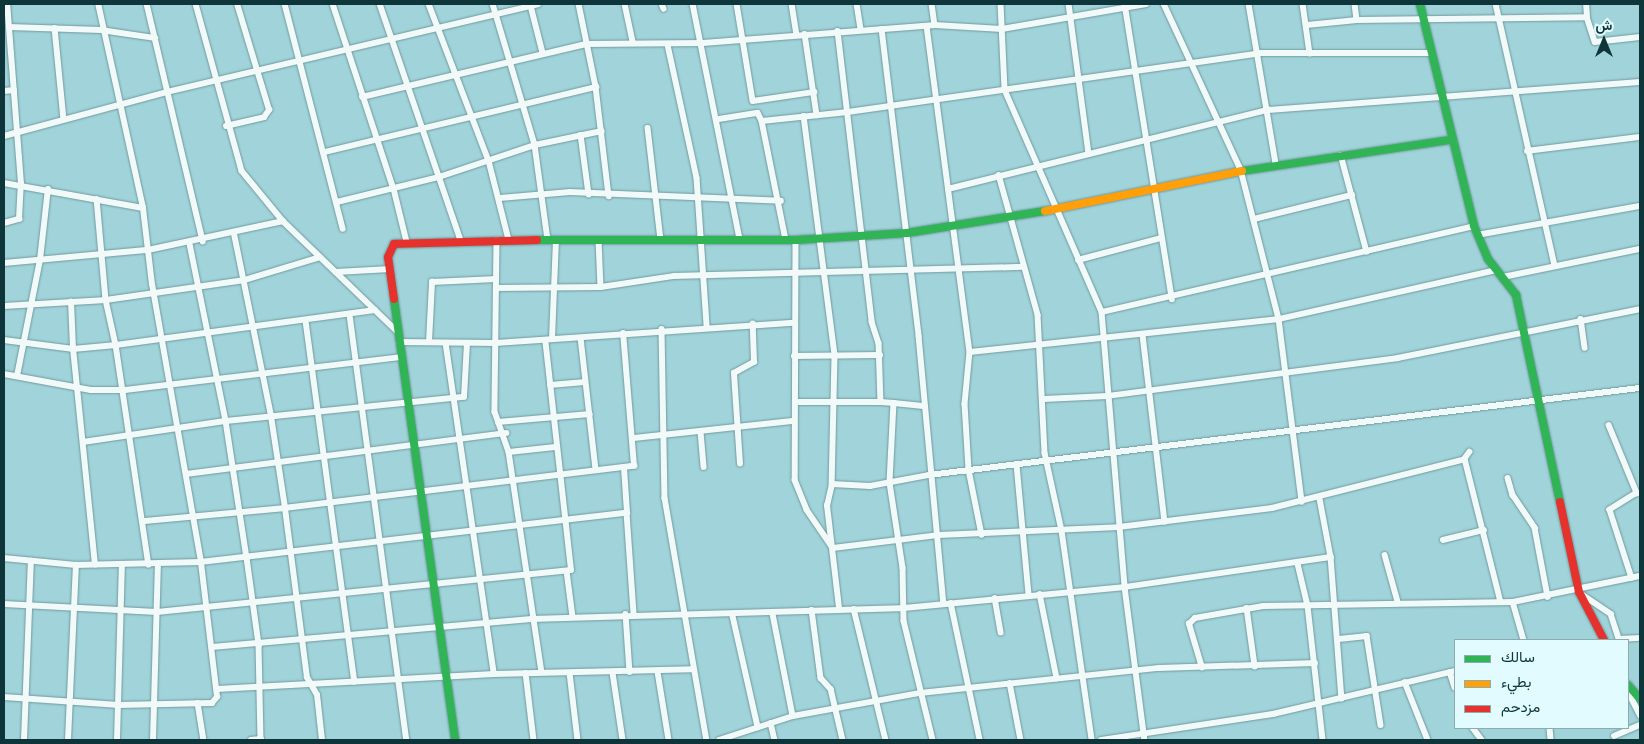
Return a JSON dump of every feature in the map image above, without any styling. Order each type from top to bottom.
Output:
[{"type":"street","points":[[4,223],[18,219],[21,184],[14,90],[7,39],[9,27],[7,4]]},
{"type":"street","points":[[4,697],[119,705],[198,704],[215,702],[217,689],[202,562],[164,337],[154,293],[143,208],[101,30],[98,4]]},
{"type":"street","points":[[147,4],[203,241]]},
{"type":"street","points":[[197,4],[226,126],[242,171],[283,221],[397,331]]},
{"type":"street","points":[[226,126],[268,114],[259,71],[237,4]]},
{"type":"street","points":[[285,4],[325,152],[343,229]]},
{"type":"street","points":[[333,4],[349,50],[375,141],[394,189],[407,242]]},
{"type":"street","points":[[380,4],[461,240]]},
{"type":"street","points":[[429,4],[488,161],[500,198],[509,240]]},
{"type":"street","points":[[4,604],[157,612],[434,582],[567,571],[574,564],[557,472],[550,385],[549,339],[554,288],[552,240],[535,145],[493,4]]},
{"type":"street","points":[[4,136],[167,92],[216,82],[300,60],[392,40],[538,4]]},
{"type":"street","points":[[579,4],[596,87],[609,196]]},
{"type":"street","points":[[625,4],[633,43]]},
{"type":"street","points":[[694,4],[719,119],[735,201],[740,239]]},
{"type":"street","points":[[737,4],[753,101],[762,121],[781,201],[786,240]]},
{"type":"street","points":[[792,4],[797,35]]},
{"type":"street","points":[[857,4],[862,29]]},
{"type":"street","points":[[932,4],[935,25]]},
{"type":"street","points":[[1001,4],[1005,90],[1034,165],[1102,312],[1107,396],[1119,527],[1134,670],[1144,738]]},
{"type":"street","points":[[1069,4],[1081,79],[1089,154]]},
{"type":"street","points":[[362,97],[587,44],[633,43],[668,45],[935,25],[1002,29],[1072,19],[1126,6],[1146,4]]},
{"type":"street","points":[[1164,4],[1192,66],[1220,120],[1241,170],[1270,275],[1279,319],[1302,502]]},
{"type":"street","points":[[1249,4],[1260,53],[1276,164]]},
{"type":"street","points":[[1303,4],[1310,54]]},
{"type":"street","points":[[1355,4],[1357,20]]},
{"type":"street","points":[[1420,4],[1440,101],[1474,226],[1496,270],[1514,288],[1525,330],[1579,592],[1603,639]]},
{"type":"street","points":[[1496,4],[1527,151],[1555,265]]},
{"type":"street","points":[[1586,4],[1587,17],[1595,42],[1640,37]]},
{"type":"street","points":[[531,6],[543,53]]},
{"type":"street","points":[[1126,6],[1139,73],[1152,188],[1172,298]]},
{"type":"street","points":[[1307,25],[1357,20],[1587,17]]},
{"type":"street","points":[[927,26],[970,352],[965,404],[969,470],[982,535]]},
{"type":"street","points":[[9,27],[101,30],[155,38]]},
{"type":"street","points":[[55,28],[64,120]]},
{"type":"street","points":[[882,29],[907,233],[929,474],[939,535],[944,604]]},
{"type":"street","points":[[838,31],[880,355],[881,402]]},
{"type":"street","points":[[805,34],[817,115]]},
{"type":"street","points":[[668,45],[698,199],[702,276],[708,326]]},
{"type":"street","points":[[762,121],[848,112],[1081,79],[1192,66],[1260,53],[1429,53]]},
{"type":"street","points":[[948,190],[1034,165],[1089,154],[1220,120],[1268,110],[1440,101],[1640,82]]},
{"type":"street","points":[[325,152],[423,131],[522,103],[596,87]]},
{"type":"street","points":[[4,91],[14,90]]},
{"type":"street","points":[[753,101],[814,92]]},
{"type":"street","points":[[719,119],[758,113]]},
{"type":"street","points":[[804,116],[826,272],[835,356],[836,402],[832,484],[827,506],[839,608]]},
{"type":"street","points":[[648,128],[654,199],[661,240]]},
{"type":"street","points":[[336,202],[439,177],[535,145],[602,131]]},
{"type":"street","points":[[581,135],[589,194]]},
{"type":"street","points":[[1527,151],[1640,137]]},
{"type":"street","points":[[454,740],[441,628],[400,357],[390,270],[390,248],[407,242],[461,240],[796,240],[907,233],[1010,218],[1053,207],[1276,164],[1450,140]]},
{"type":"street","points":[[1341,155],[1367,252]]},
{"type":"street","points":[[999,175],[1042,346],[1047,462],[1062,531],[1092,740]]},
{"type":"street","points":[[4,183],[21,184],[143,208]]},
{"type":"street","points":[[17,376],[40,260],[48,189]]},
{"type":"street","points":[[500,198],[544,192],[654,199],[781,201]]},
{"type":"street","points":[[1254,219],[1352,195]]},
{"type":"street","points":[[96,199],[106,300],[133,435],[150,565]]},
{"type":"street","points":[[1477,235],[1640,206]]},
{"type":"street","points":[[4,263],[101,255],[190,244],[283,221]]},
{"type":"street","points":[[1102,312],[1172,298],[1474,226]]},
{"type":"street","points":[[234,234],[272,416],[310,685],[317,695],[322,740]]},
{"type":"street","points":[[1078,260],[1161,238]]},
{"type":"street","points":[[496,240],[498,422],[506,433],[542,672]]},
{"type":"street","points":[[599,240],[601,287]]},
{"type":"street","points":[[796,240],[794,273],[794,421],[797,488],[833,548]]},
{"type":"street","points":[[190,244],[226,420],[231,466],[247,558],[259,645],[262,688],[261,740],[251,740]]},
{"type":"street","points":[[1503,277],[1640,249]]},
{"type":"street","points":[[4,306],[106,300],[200,287],[245,280],[320,257]]},
{"type":"street","points":[[496,288],[601,287],[702,276],[1023,267]]},
{"type":"street","points":[[336,272],[390,270]]},
{"type":"street","points":[[970,352],[1042,346],[1104,337],[1143,335],[1279,319],[1496,270]]},
{"type":"street","points":[[429,342],[432,282],[496,280]]},
{"type":"street","points":[[72,302],[73,349],[84,442],[95,565]]},
{"type":"street","points":[[1044,399],[1107,396],[1398,358],[1525,330],[1640,309]]},
{"type":"street","points":[[4,340],[73,349],[116,346],[164,337],[306,321],[375,310]]},
{"type":"street","points":[[350,315],[395,634],[407,740]]},
{"type":"street","points":[[1581,320],[1586,348]]},
{"type":"street","points":[[306,321],[355,682]]},
{"type":"street","points":[[399,342],[496,343],[581,338],[662,329],[794,323]]},
{"type":"street","points":[[740,464],[735,428],[734,373],[754,362],[754,324]]},
{"type":"street","points":[[662,329],[665,498],[692,669],[707,740]]},
{"type":"street","points":[[145,521],[285,508],[331,500],[421,492],[557,472],[624,468],[635,463],[623,333]]},
{"type":"street","points":[[1143,335],[1165,522]]},
{"type":"street","points":[[581,338],[596,469]]},
{"type":"street","points":[[446,343],[494,674]]},
{"type":"street","points":[[84,442],[226,420],[362,407],[467,394],[467,344]]},
{"type":"street","points":[[794,356],[880,355]]},
{"type":"street","points":[[4,374],[78,386],[125,390],[261,370],[313,367],[400,357]]},
{"type":"street","points":[[550,385],[586,382]]},
{"type":"street","points":[[832,484],[890,483],[929,474],[1156,450],[1539,399],[1640,388]]},
{"type":"street","points":[[795,402],[881,402],[923,406]]},
{"type":"street","points":[[894,403],[890,483],[899,539],[904,608],[920,693],[933,740]]},
{"type":"street","points":[[498,422],[590,414]]},
{"type":"street","points":[[634,438],[794,421]]},
{"type":"street","points":[[1609,425],[1639,492],[1640,501]]},
{"type":"street","points":[[701,432],[704,467]]},
{"type":"street","points":[[186,474],[231,466],[369,451],[506,433]]},
{"type":"street","points":[[509,452],[555,447]]},
{"type":"street","points":[[833,548],[939,535],[982,535],[1119,527],[1302,502],[1320,499],[1465,459],[1470,452]]},
{"type":"street","points":[[1465,459],[1501,602]]},
{"type":"street","points":[[1017,466],[1029,595]]},
{"type":"street","points":[[624,468],[634,614]]},
{"type":"street","points":[[1508,478],[1513,495],[1536,528],[1548,597]]},
{"type":"street","points":[[1632,578],[1610,510],[1639,492]]},
{"type":"street","points":[[1320,499],[1332,557],[1342,699]]},
{"type":"street","points":[[4,558],[76,565],[122,566],[202,562],[474,533],[627,513]]},
{"type":"street","points":[[1443,540],[1484,530]]},
{"type":"street","points":[[1385,555],[1398,602]]},
{"type":"street","points":[[212,647],[395,634],[534,619],[626,614],[733,616],[839,608],[904,608],[1125,587],[1298,564],[1332,557]]},
{"type":"street","points":[[24,740],[28,699],[31,561]]},
{"type":"street","points":[[153,740],[158,564]]},
{"type":"street","points":[[1298,564],[1308,606],[1323,740]]},
{"type":"street","points":[[68,740],[72,702],[76,565]]},
{"type":"street","points":[[117,740],[122,566]]},
{"type":"street","points":[[567,571],[573,617]]},
{"type":"street","points":[[1202,668],[1190,620],[1248,608],[1398,602],[1513,602],[1579,592],[1640,576]]},
{"type":"street","points":[[1579,592],[1611,614],[1618,638],[1640,638]]},
{"type":"street","points":[[1040,594],[1057,678]]},
{"type":"street","points":[[994,598],[1001,632]]},
{"type":"street","points":[[1513,602],[1524,639]]},
{"type":"street","points":[[951,603],[967,688],[980,740]]},
{"type":"street","points":[[854,608],[878,700],[886,740]]},
{"type":"street","points":[[1248,608],[1255,666]]},
{"type":"street","points":[[812,610],[821,678],[830,689],[843,740]]},
{"type":"street","points":[[626,614],[630,672]]},
{"type":"street","points":[[773,614],[794,716]]},
{"type":"street","points":[[733,616],[758,727]]},
{"type":"street","points":[[1339,639],[1367,636],[1373,691],[1381,725]]},
{"type":"street","points":[[719,740],[794,716],[920,693],[1134,670],[1315,663]]},
{"type":"street","points":[[217,689],[526,672],[613,673],[692,669]]},
{"type":"street","points":[[1101,740],[1144,738],[1320,704],[1453,671]]},
{"type":"street","points":[[526,672],[534,740]]},
{"type":"street","points":[[570,672],[578,740]]},
{"type":"street","points":[[658,672],[669,740]]},
{"type":"street","points":[[613,673],[623,740]]},
{"type":"street","points":[[1405,682],[1428,740]]},
{"type":"street","points":[[1010,683],[1021,740]]},
{"type":"street","points":[[1629,689],[1640,699]]},
{"type":"street","points":[[1629,689],[1640,715]]},
{"type":"street","points":[[198,704],[204,740]]},
{"type":"street","points":[[771,723],[775,740]]},
{"type":"street","points":[[1615,738],[1640,725]]},
{"type":"street","points":[[1474,729],[1482,740]]},
{"type":"traffic: fast","points":[[1420,4],[1474,226],[1488,259],[1516,295],[1560,502]]},
{"type":"traffic: fast","points":[[1242,171],[1450,140]]},
{"type":"traffic: fast","points":[[537,240],[796,240],[907,233],[1045,211]]},
{"type":"traffic: fast","points":[[394,299],[455,740]]},
{"type":"traffic: fast","points":[[1629,686],[1640,699]]},
{"type":"traffic: slow","points":[[1045,211],[1242,171]]},
{"type":"traffic: jam","points":[[394,299],[388,257],[394,244],[537,240]]},
{"type":"traffic: jam","points":[[1560,502],[1579,592],[1603,639]]}]
